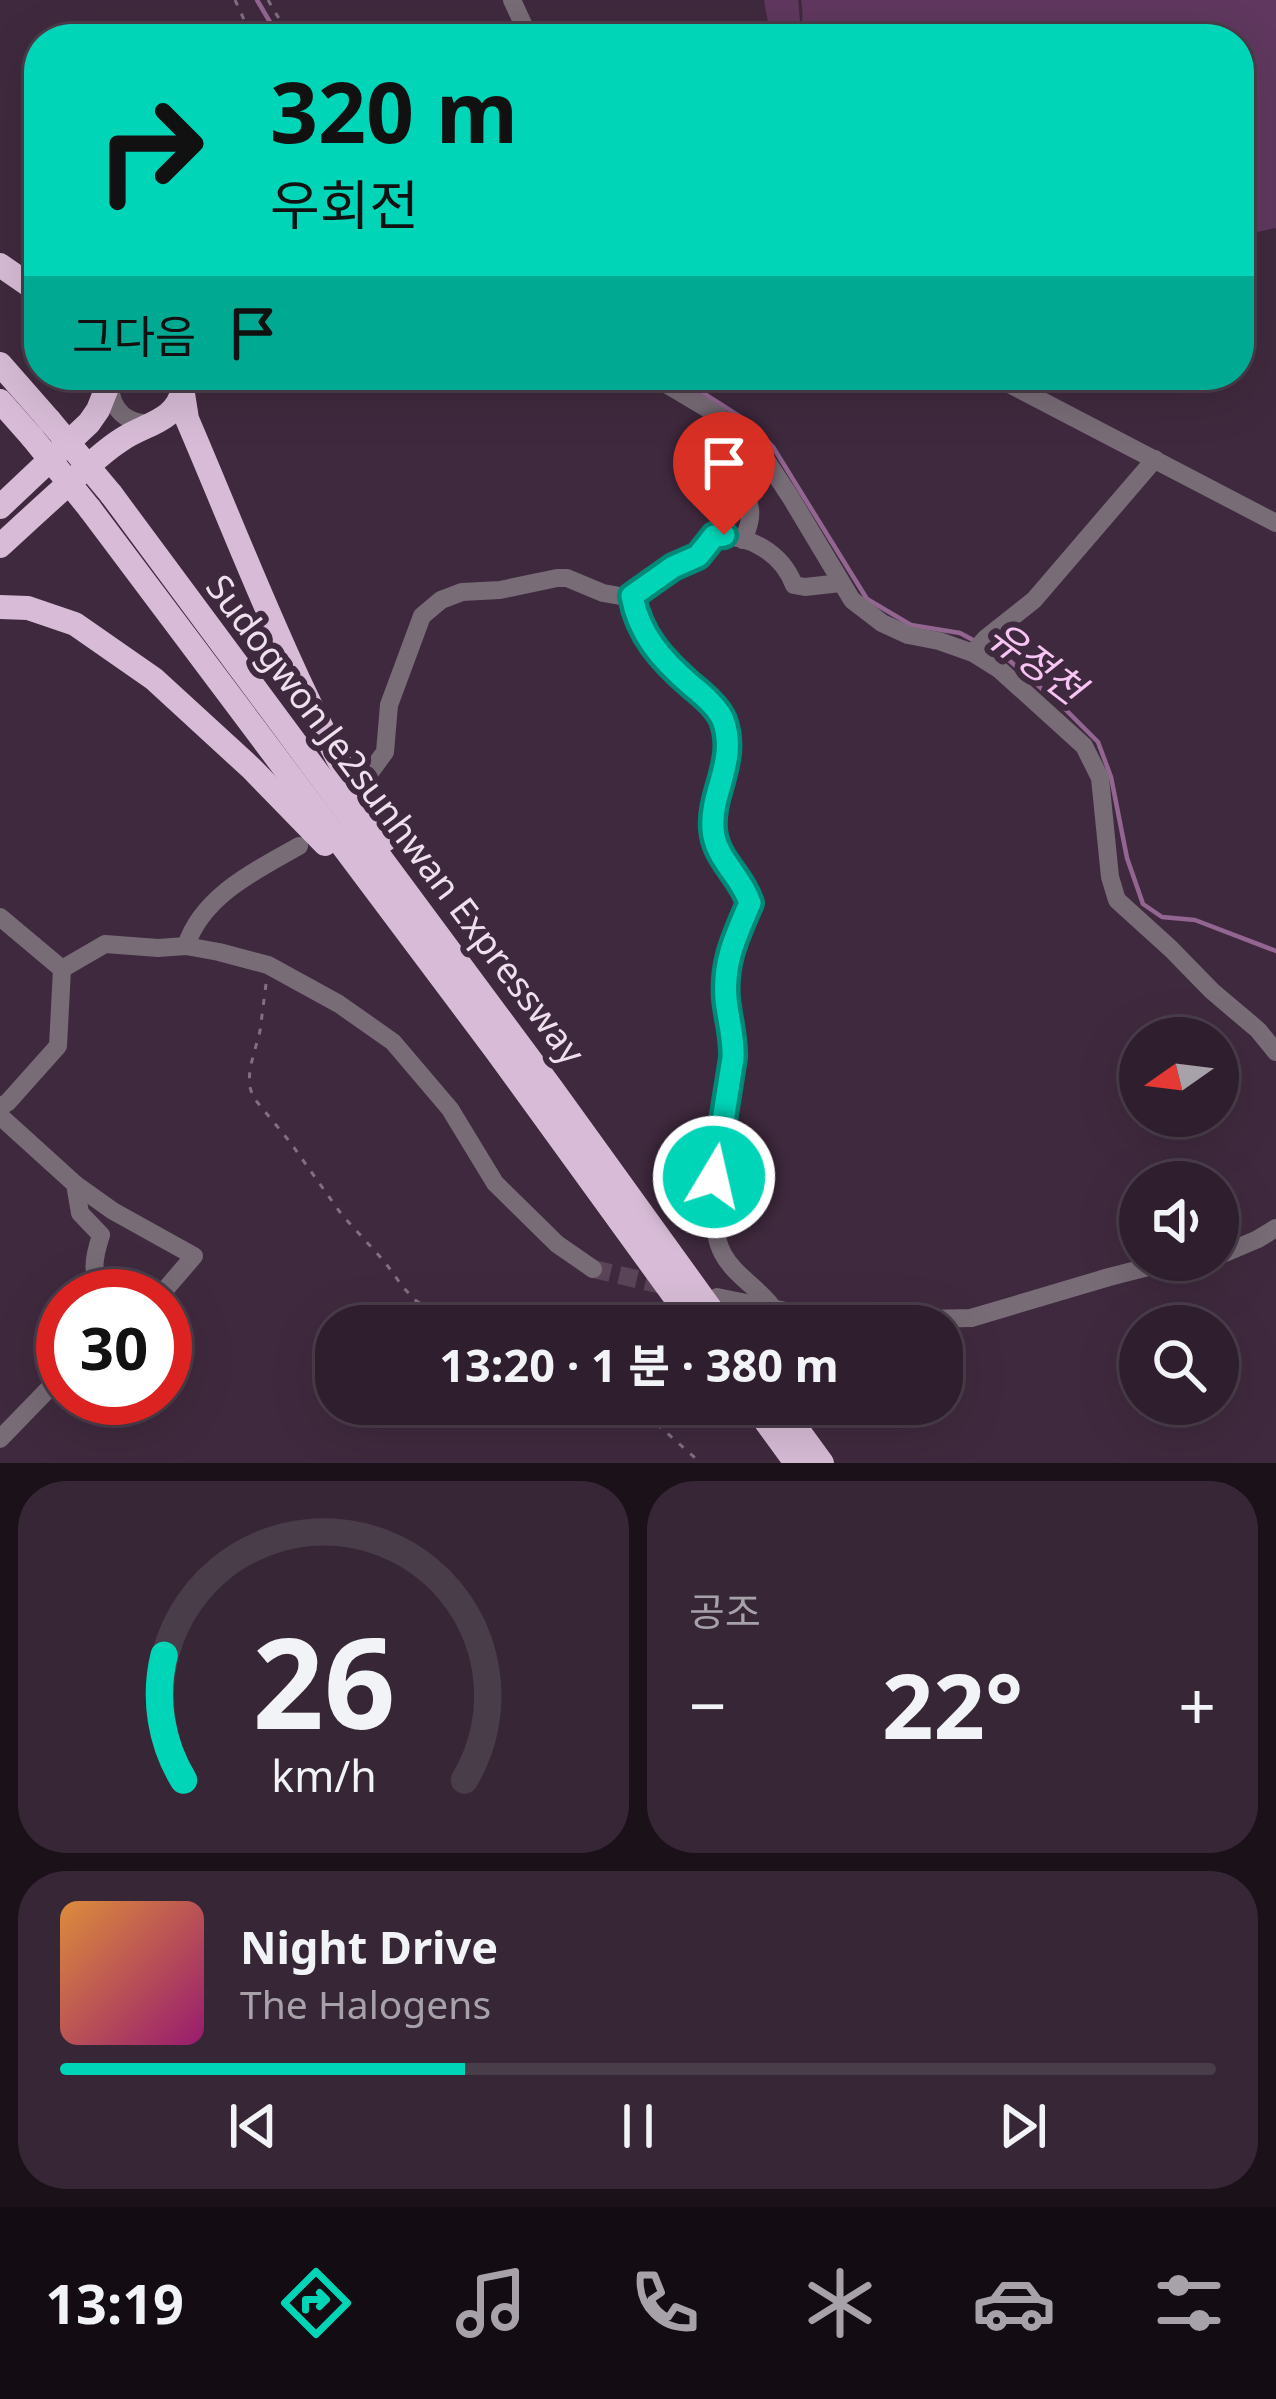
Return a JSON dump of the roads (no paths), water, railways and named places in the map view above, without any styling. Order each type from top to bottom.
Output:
[{"type":"highway","name":"Sudogwon Je2sunhwan Expressway","points":[[0,364],[41,429],[707,1305]]},
{"type":"highway","points":[[0,507],[88,422],[106,390]]},
{"type":"highway","points":[[0,546],[121,439],[174,411],[181,390]]},
{"type":"highway","points":[[183,390],[187,419],[331,746],[501,1039]]},
{"type":"highway","name":"Sudogwon Je2sunhwan Expressway","points":[[0,401],[41,429]]},
{"type":"highway","points":[[0,607],[28,608],[75,624],[154,679],[251,768],[501,1039]]},
{"type":"highway","name":"Sudogwon Je2sunhwan Expressway","points":[[501,1039],[682,1305]]},
{"type":"highway","points":[[768,1425],[796,1463]]},
{"type":"highway","points":[[794,1425],[822,1463]]},
{"type":"street","points":[[109,390],[120,413],[141,424],[153,424]]},
{"type":"street","points":[[676,390],[718,415],[766,460],[852,600],[882,623],[908,635],[979,645],[1084,746],[1100,778],[1110,878],[1118,900],[1276,1052]]},
{"type":"street","points":[[1021,390],[1276,523]]},
{"type":"street","points":[[718,415],[728,466],[752,508],[743,540]]},
{"type":"street","points":[[979,645],[1034,600],[1156,459]]},
{"type":"street","points":[[366,778],[385,752],[389,706],[422,616],[441,600],[463,592],[557,578],[603,593],[632,596],[698,556],[714,536],[760,546],[778,558],[794,585],[841,583]]},
{"type":"street","points":[[632,596],[646,638],[722,718],[727,770],[712,813],[713,831],[716,848],[750,903],[730,947],[725,991],[733,1058],[714,1177],[714,1210],[720,1249],[767,1305]]},
{"type":"street","points":[[186,946],[192,927],[233,885],[299,846]]},
{"type":"street","points":[[0,917],[62,969]]},
{"type":"street","points":[[62,969],[105,944],[186,946],[268,965],[339,1004],[393,1042],[450,1109],[496,1183],[556,1244],[593,1269]]},
{"type":"street","points":[[62,969],[58,1046],[0,1112],[74,1184],[194,1256],[183,1269]]},
{"type":"street","points":[[74,1184],[80,1213],[101,1235],[93,1269]]},
{"type":"street","points":[[1239,1248],[1276,1228]]},
{"type":"street","points":[[963,1318],[1119,1276]]},
{"type":"street","points":[[718,1297],[754,1305]]},
{"type":"street","points":[[0,1439],[36,1402]]},
{"type":"waterway","points":[[257,0],[271,24]]},
{"type":"waterway","name":"유정천","points":[[698,390],[753,425],[773,447],[867,599],[911,625],[960,633],[973,640]]},
{"type":"waterway","name":"유정천","points":[[989,648],[1010,661],[1098,742],[1143,904],[1162,917],[1195,920],[1276,951]]},
{"type":"tunnel","points":[[593,1269],[671,1287]]}]
